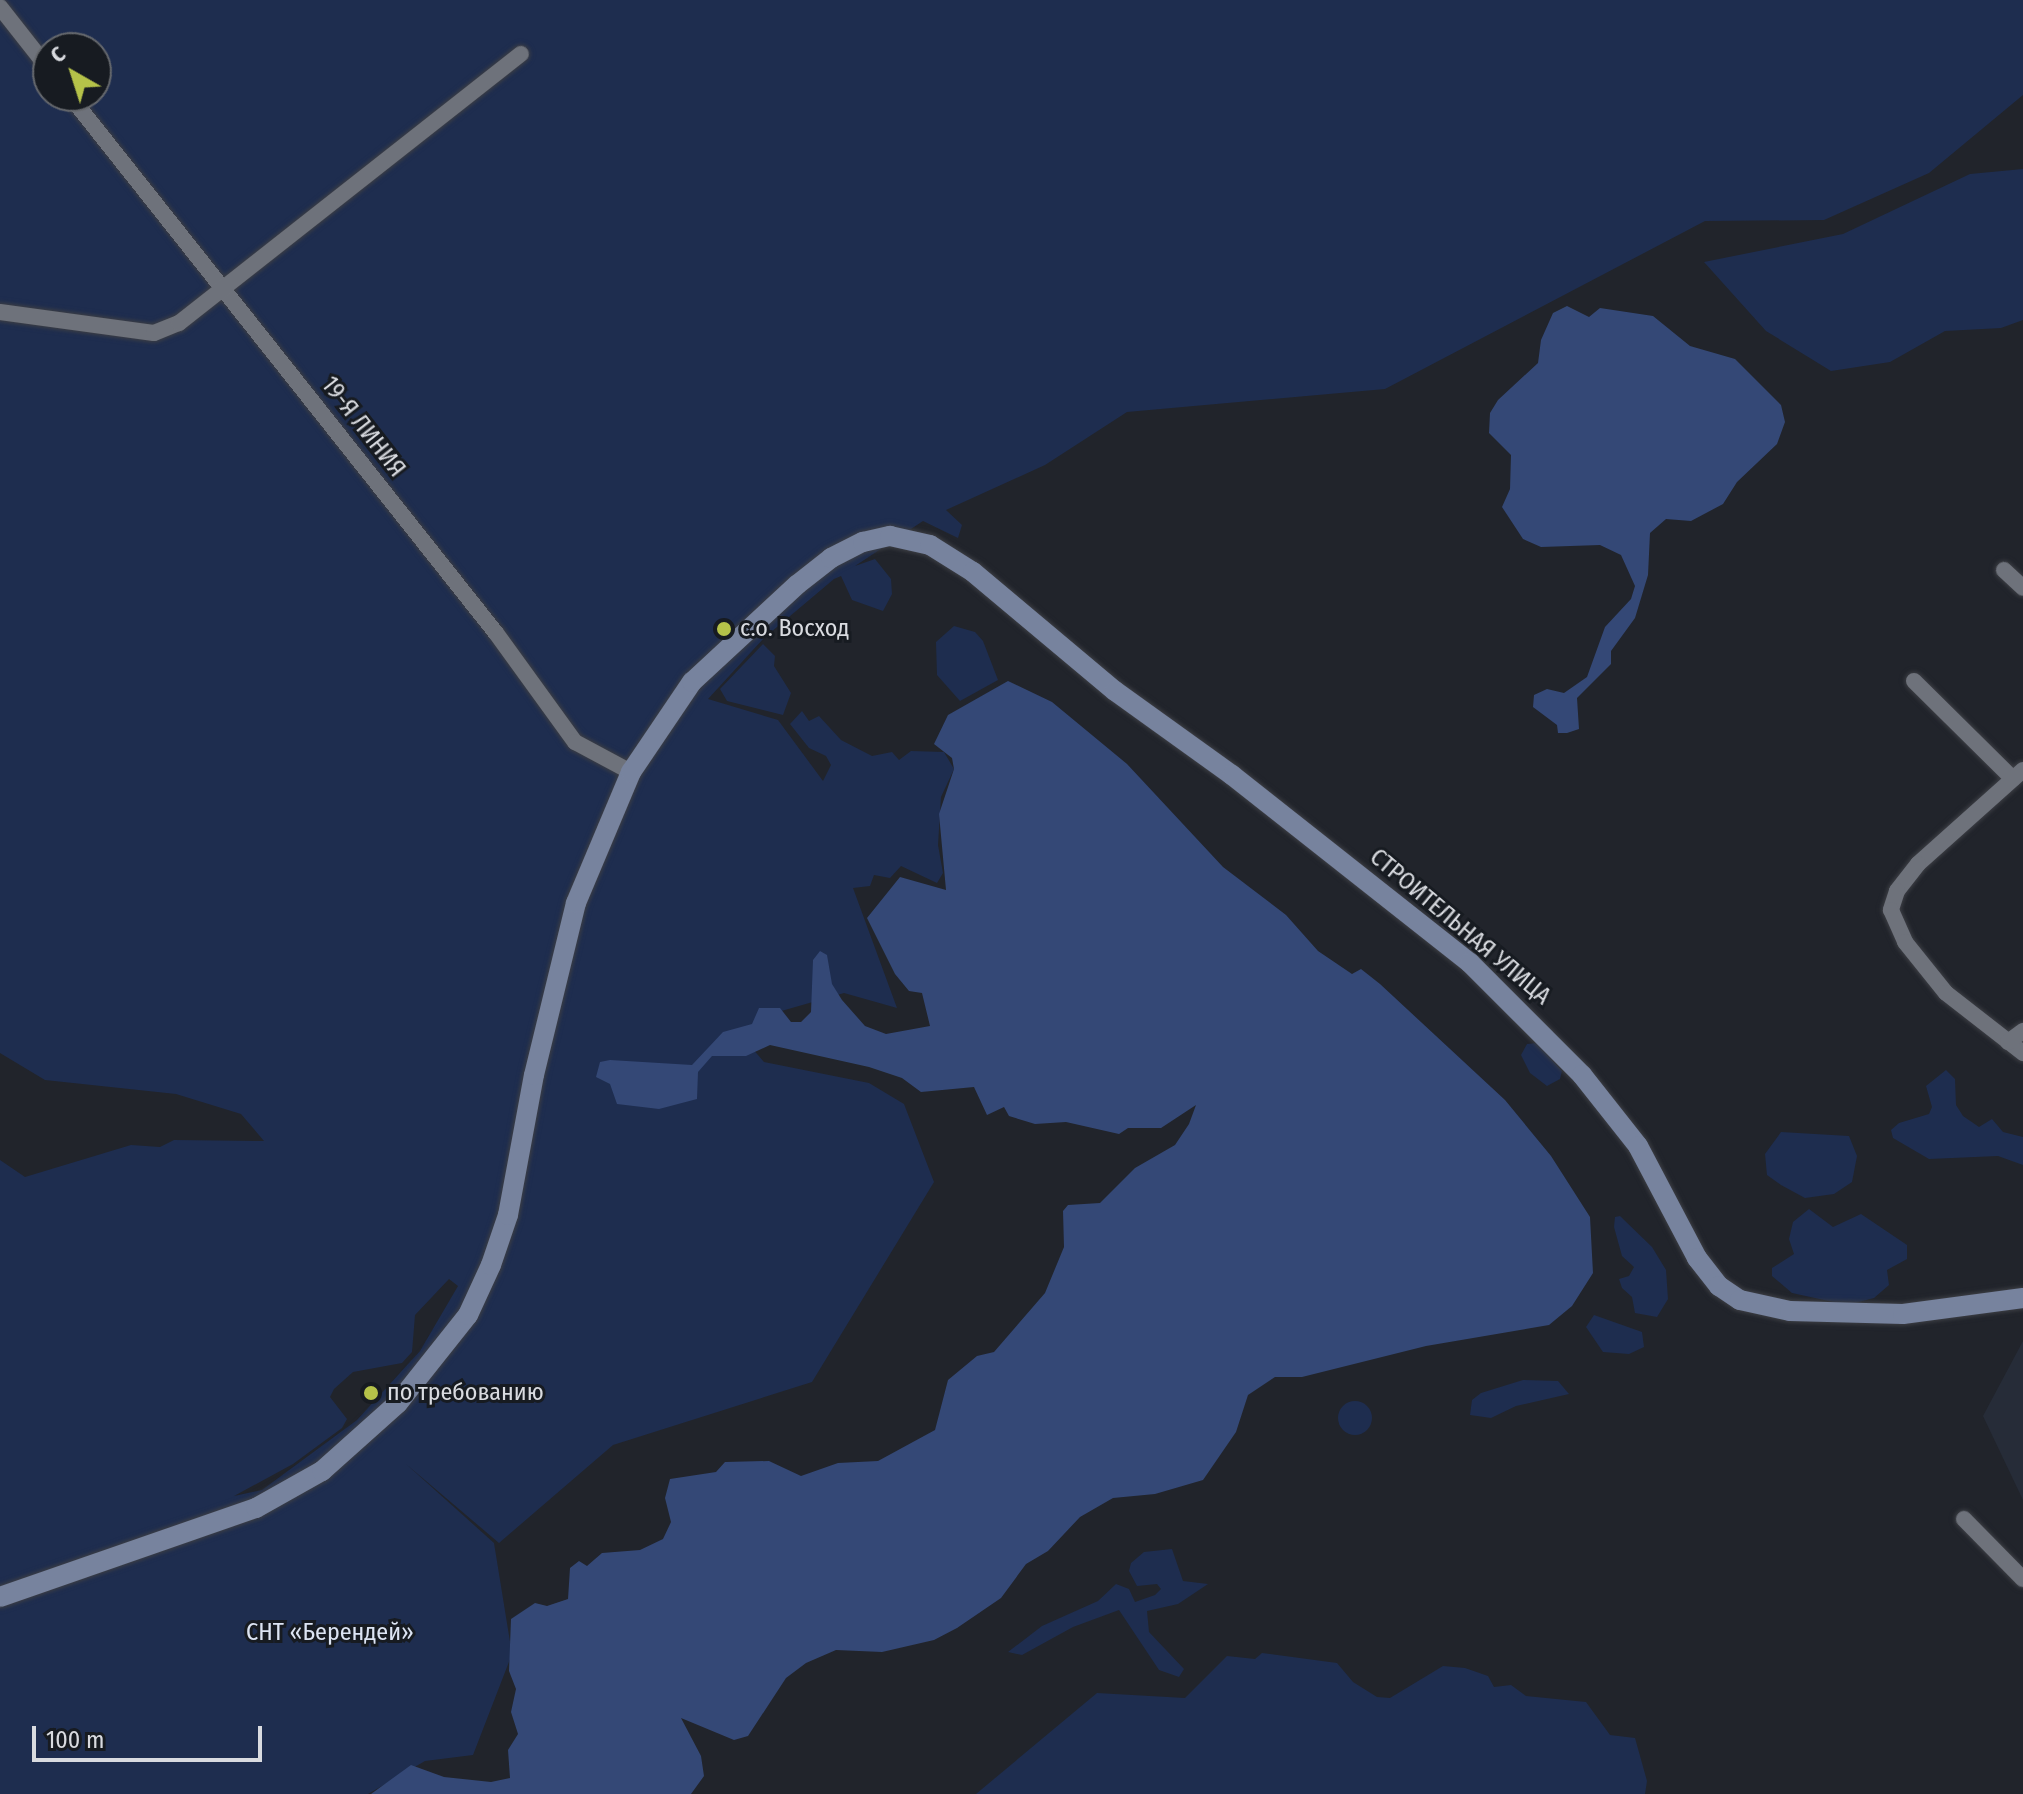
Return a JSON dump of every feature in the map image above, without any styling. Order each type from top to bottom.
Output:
[{"type":"street","points":[[0,7],[32,48]]},
{"type":"street","points":[[0,312],[154,333],[179,323],[222,286],[521,54]]},
{"type":"street","name":"19-Я ЛИНИЯ","points":[[83,112],[496,633],[575,742],[631,772]]},
{"type":"street","name":"СТРОИТЕЛЬНАЯ УЛИЦА","points":[[0,1597],[256,1508],[322,1471],[367,1434],[441,1352],[468,1315],[508,1215],[534,1075],[576,903],[631,772],[692,682],[798,584],[863,542],[890,536],[930,545],[973,572],[1115,691],[1232,775],[1436,934],[1527,1015],[1638,1146],[1697,1258],[1719,1286],[1740,1300],[1790,1311],[1903,1314],[2023,1298]]},
{"type":"street","points":[[2004,570],[2023,588]]},
{"type":"street","points":[[1914,681],[2018,774],[1918,864],[1897,891],[1891,910],[1905,942],[1946,993],[2023,1053]]},
{"type":"street","points":[[2008,1042],[2023,1031]]},
{"type":"street","points":[[1964,1519],[2023,1579]]},
{"type":"shaded area","points":[[1567,306],[1589,317],[1600,308],[1653,316],[1690,346],[1735,359],[1781,405],[1785,422],[1777,444],[1737,482],[1723,504],[1691,521],[1666,519],[1650,533],[1648,575],[1635,618],[1611,651],[1611,664],[1577,698],[1579,729],[1558,733],[1557,725],[1533,707],[1534,695],[1547,689],[1564,693],[1587,677],[1605,627],[1631,599],[1635,586],[1621,555],[1600,545],[1541,547],[1523,539],[1502,507],[1510,489],[1511,455],[1489,433],[1490,413],[1498,400],[1538,363],[1541,340],[1553,313]]},
{"type":"shaded area","points":[[1008,681],[1052,702],[1127,764],[1223,867],[1286,915],[1318,951],[1352,974],[1361,969],[1380,984],[1505,1100],[1551,1156],[1590,1217],[1593,1273],[1572,1306],[1549,1325],[1426,1346],[1302,1377],[1275,1377],[1248,1395],[1236,1432],[1203,1480],[1155,1494],[1113,1498],[1080,1517],[1048,1551],[1026,1564],[1001,1598],[957,1628],[934,1640],[882,1652],[836,1650],[806,1663],[786,1678],[748,1736],[734,1740],[681,1718],[701,1756],[704,1776],[691,1794],[371,1794],[411,1765],[444,1777],[491,1782],[510,1778],[508,1750],[518,1734],[511,1712],[516,1689],[509,1671],[511,1619],[535,1603],[547,1606],[568,1599],[570,1568],[579,1561],[587,1566],[602,1553],[640,1550],[663,1539],[671,1522],[665,1498],[670,1479],[716,1472],[725,1462],[769,1461],[801,1476],[838,1463],[878,1461],[935,1430],[948,1380],[977,1356],[994,1352],[1045,1293],[1064,1247],[1063,1211],[1068,1205],[1100,1203],[1135,1168],[1175,1145],[1189,1124],[1196,1105],[1161,1128],[1128,1128],[1119,1134],[1066,1122],[1035,1124],[1009,1116],[1004,1107],[987,1115],[974,1087],[921,1092],[902,1078],[869,1067],[770,1045],[746,1056],[712,1056],[698,1072],[697,1099],[659,1109],[617,1104],[610,1084],[596,1077],[600,1062],[610,1060],[692,1065],[723,1032],[752,1024],[759,1008],[780,1008],[791,1022],[801,1022],[811,1012],[813,960],[820,951],[827,955],[832,984],[865,1026],[886,1034],[930,1026],[922,993],[909,991],[895,974],[867,918],[900,877],[946,890],[939,814],[954,769],[952,758],[934,744],[948,715]]},
{"type":"shaded area","points":[[2023,1341],[2023,1500],[1983,1416]]},
{"type":"green space","name":"СНТ «Берендей»","points":[[0,0],[2023,0],[2023,95],[1929,173],[1824,220],[1705,221],[1385,389],[1127,412],[1045,465],[946,510],[962,525],[958,538],[923,521],[855,566],[875,559],[891,579],[892,594],[883,611],[852,600],[841,576],[834,579],[764,638],[708,699],[778,720],[823,781],[831,765],[826,756],[809,748],[790,724],[802,711],[809,721],[819,716],[841,740],[872,756],[892,752],[899,760],[911,751],[944,752],[954,769],[941,797],[938,845],[943,873],[937,883],[901,866],[890,878],[874,875],[870,886],[853,888],[897,1008],[844,993],[778,1012],[739,1033],[764,1062],[869,1083],[904,1104],[934,1182],[812,1382],[613,1445],[499,1543],[406,1464],[494,1543],[512,1654],[473,1755],[425,1761],[368,1794],[0,1794],[0,1160],[25,1177],[131,1145],[160,1147],[174,1140],[264,1141],[241,1114],[176,1094],[45,1080],[0,1053]],"holes":[[[449,1279],[458,1286],[420,1351],[357,1420],[262,1490],[234,1496],[293,1464],[342,1428],[347,1419],[330,1397],[334,1389],[353,1372],[402,1363],[412,1352],[415,1315]]]},
{"type":"green space","points":[[2023,169],[2023,320],[2001,328],[1945,331],[1890,362],[1831,371],[1766,331],[1704,262],[1843,234],[1970,174]]},
{"type":"green space","points":[[954,626],[975,632],[983,641],[998,680],[960,701],[937,675],[936,642]]},
{"type":"green space","points":[[763,644],[775,656],[774,666],[791,693],[783,715],[727,701],[720,689]]},
{"type":"green space","points":[[1537,1043],[1562,1071],[1560,1079],[1547,1086],[1530,1073],[1521,1055],[1527,1044]]},
{"type":"green space","points":[[1946,1070],[1955,1079],[1956,1105],[1963,1116],[1979,1127],[1992,1119],[2003,1132],[2023,1137],[2023,1165],[1998,1156],[1929,1159],[1893,1138],[1891,1130],[1899,1123],[1929,1114],[1932,1107],[1926,1086]]},
{"type":"green space","points":[[1781,1132],[1849,1136],[1857,1156],[1852,1182],[1834,1194],[1805,1198],[1781,1185],[1767,1175],[1765,1154]]},
{"type":"green space","points":[[1809,1209],[1833,1227],[1861,1214],[1907,1245],[1907,1259],[1887,1270],[1889,1285],[1874,1298],[1847,1305],[1792,1293],[1772,1276],[1772,1268],[1794,1254],[1789,1239],[1793,1222]]},
{"type":"green space","points":[[1620,1216],[1652,1247],[1666,1270],[1668,1299],[1657,1317],[1635,1313],[1632,1297],[1622,1288],[1619,1279],[1629,1276],[1634,1267],[1622,1256],[1614,1227],[1615,1217]]},
{"type":"green space","points":[[1594,1315],[1642,1332],[1644,1347],[1629,1354],[1603,1352],[1586,1327]]},
{"type":"green space","points":[[1523,1380],[1558,1381],[1569,1394],[1516,1406],[1491,1418],[1470,1415],[1472,1400],[1481,1393]]},
{"type":"green space","points":[[1355,1401],[1367,1406],[1372,1418],[1367,1430],[1355,1435],[1343,1430],[1338,1418],[1343,1406]]},
{"type":"green space","points":[[1172,1549],[1183,1581],[1208,1584],[1178,1604],[1147,1611],[1149,1632],[1184,1669],[1179,1677],[1159,1670],[1119,1610],[1073,1627],[1022,1655],[1008,1652],[1042,1626],[1098,1601],[1116,1584],[1129,1589],[1135,1602],[1155,1595],[1161,1589],[1157,1584],[1137,1586],[1129,1571],[1131,1563],[1144,1552]]},
{"type":"green space","points":[[1262,1653],[1337,1663],[1353,1682],[1377,1697],[1390,1698],[1443,1666],[1465,1668],[1488,1676],[1494,1687],[1511,1685],[1526,1696],[1586,1702],[1610,1735],[1635,1738],[1647,1781],[1645,1794],[976,1794],[1097,1693],[1185,1698],[1227,1656],[1255,1659]]},
{"type":"place","name":"с.о. Восход","points":[[724,629]]},
{"type":"place","name":"по требованию","points":[[371,1393]]}]
